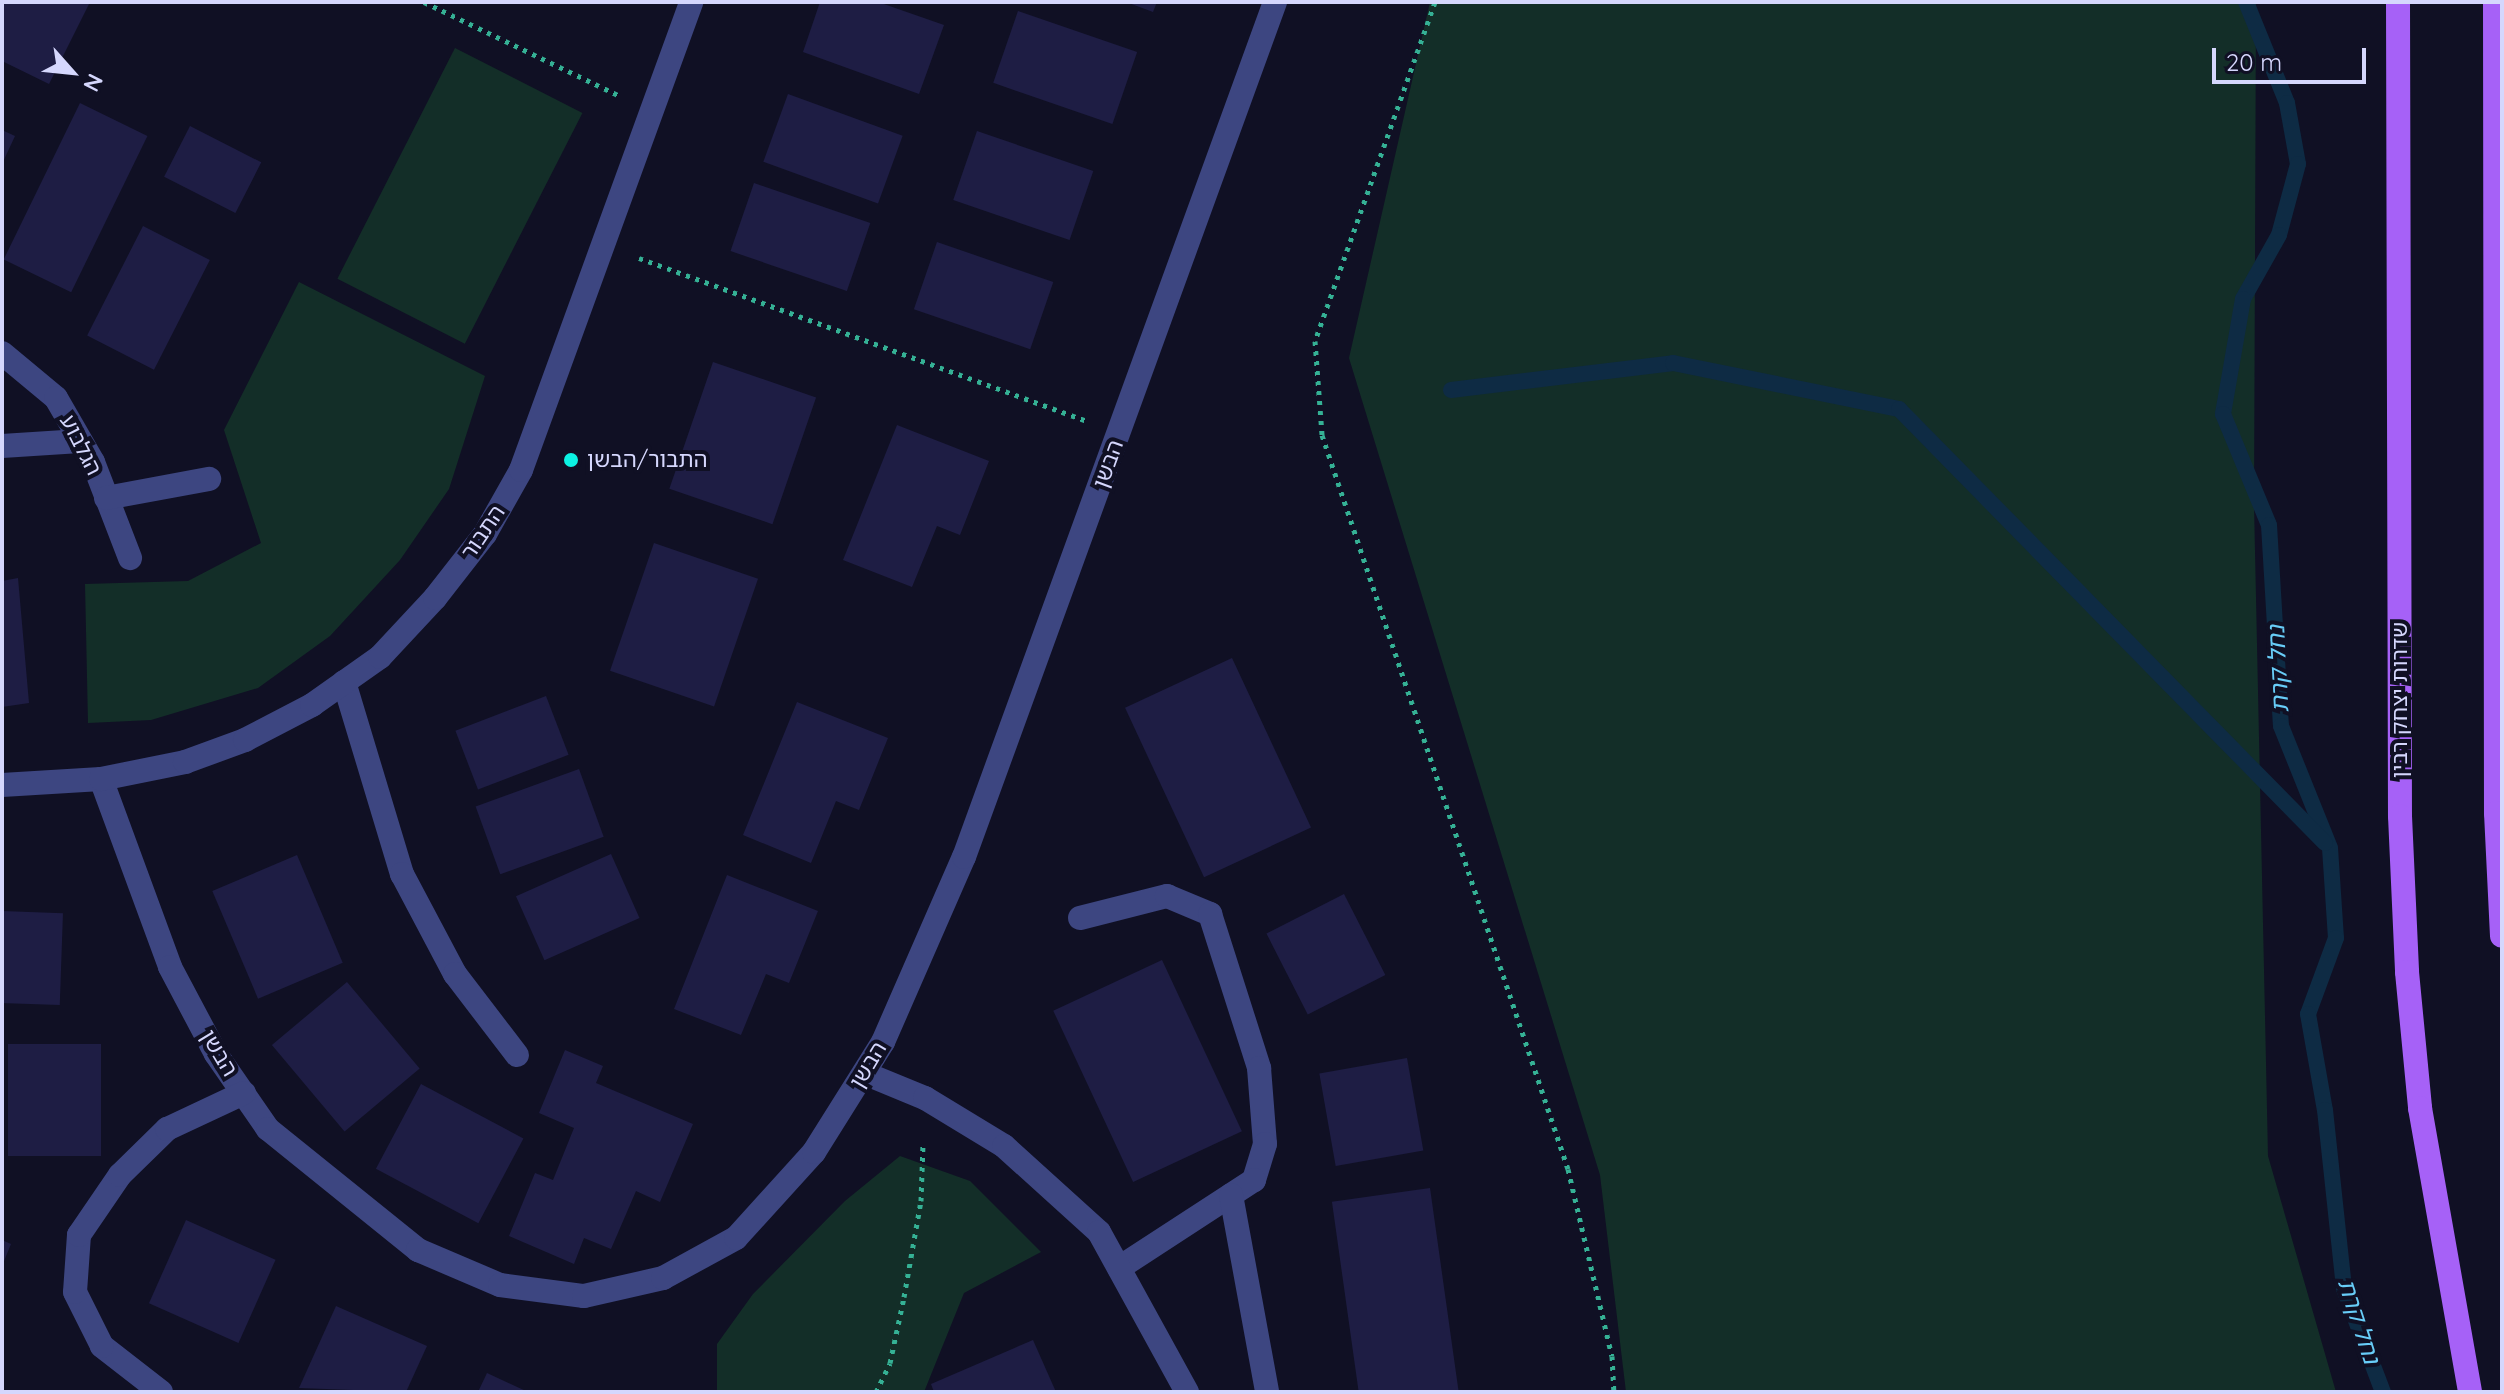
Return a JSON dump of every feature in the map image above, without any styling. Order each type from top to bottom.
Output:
[{"type":"main road","name":"שדרות יצחק רבין","points":[[2398,2],[2400,800],[2407,972],[2420,1108],[2470,1392]]},
{"type":"main road","points":[[2495,2],[2496,813],[2502,936]]},
{"type":"street","name":"התבור","points":[[2,785],[101,779],[185,762],[245,740],[344,682],[380,657],[435,598],[485,534],[521,470],[691,2]]},
{"type":"street","name":"הבשן","points":[[101,779],[170,967],[268,1129],[418,1250],[500,1285],[584,1296],[663,1278],[736,1238],[814,1152],[883,1042],[964,857],[1275,2]]},
{"type":"street","name":"הגלבוע","points":[[2,353],[56,398],[80,441],[130,558]]},
{"type":"street","points":[[2,446],[80,441]]},
{"type":"street","points":[[106,498],[209,479]]},
{"type":"street","points":[[344,682],[402,874],[455,974],[517,1055]]},
{"type":"street","points":[[1080,918],[1167,896],[1210,914],[1259,1068],[1265,1144],[1254,1180],[1119,1268]]},
{"type":"street","points":[[864,1073],[925,1098],[1004,1146],[1099,1232],[1187,1392]]},
{"type":"street","points":[[161,1392],[102,1346],[75,1292],[79,1235],[120,1175],[167,1129],[244,1093]]},
{"type":"street","points":[[1231,1195],[1267,1392]]},
{"type":"path","points":[[424,2],[651,110]]},
{"type":"path","points":[[1435,2],[1315,341],[1322,435],[1568,1169],[1612,1356],[1614,1392]]},
{"type":"path","points":[[603,245],[1119,432]]},
{"type":"path","points":[[876,1392],[890,1363],[921,1201],[925,1098]]},
{"type":"green space","points":[[1430,2],[2256,2],[2254,505],[2268,1156],[2336,1392],[1626,1392],[1600,1175],[1349,358]]},
{"type":"green space","points":[[455,48],[582,113],[465,344],[337,279]]},
{"type":"green space","points":[[299,282],[485,376],[449,489],[400,560],[330,636],[258,688],[151,720],[88,723],[85,584],[188,581],[261,543],[224,430]]},
{"type":"green space","points":[[900,1156],[970,1181],[1041,1252],[964,1293],[924,1392],[717,1392],[717,1344],[753,1294],[845,1201]]},
{"type":"building","points":[[2,2],[90,2],[49,84],[2,61]]},
{"type":"building","points":[[820,2],[878,2],[944,25],[919,94],[803,52]]},
{"type":"building","points":[[1126,2],[1157,2],[1153,12]]},
{"type":"building","points":[[1018,11],[1137,52],[1112,124],[993,83]]},
{"type":"building","points":[[788,94],[903,136],[878,203],[763,162]]},
{"type":"building","points":[[80,103],[147,136],[71,292],[4,259]]},
{"type":"building","points":[[190,126],[261,162],[235,213],[164,177]]},
{"type":"building","points":[[2,130],[15,136],[2,164]]},
{"type":"building","points":[[977,131],[1093,171],[1070,240],[953,200]]},
{"type":"building","points":[[754,183],[870,223],[847,291],[731,251]]},
{"type":"building","points":[[143,226],[210,260],[154,370],[87,336]]},
{"type":"building","points":[[937,242],[1053,282],[1030,349],[914,309]]},
{"type":"building","points":[[713,362],[816,397],[772,524],[669,489]]},
{"type":"building","points":[[897,425],[989,461],[960,535],[937,526],[912,587],[843,560]]},
{"type":"building","points":[[654,543],[758,579],[714,706],[610,671]]},
{"type":"building","points":[[18,578],[29,703],[2,707],[2,581]]},
{"type":"building","points":[[1232,658],[1311,827],[1204,877],[1125,708]]},
{"type":"building","points":[[546,696],[569,755],[478,790],[455,731]]},
{"type":"building","points":[[797,702],[888,738],[859,810],[836,801],[811,863],[743,835]]},
{"type":"building","points":[[579,769],[604,837],[500,874],[476,807]]},
{"type":"building","points":[[611,854],[639,918],[544,960],[516,896]]},
{"type":"building","points":[[297,855],[343,963],[258,999],[212,891]]},
{"type":"building","points":[[727,875],[818,911],[789,983],[766,974],[741,1035],[674,1009]]},
{"type":"building","points":[[1344,894],[1385,975],[1308,1015],[1266,933]]},
{"type":"building","points":[[2,911],[63,913],[60,1005],[2,1003]]},
{"type":"building","points":[[1162,960],[1242,1131],[1133,1182],[1053,1011]]},
{"type":"building","points":[[347,982],[420,1069],[345,1132],[272,1045]]},
{"type":"building","points":[[8,1044],[101,1044],[101,1156],[8,1156]]},
{"type":"building","points":[[565,1050],[603,1066],[596,1083],[693,1124],[660,1202],[636,1191],[611,1249],[584,1238],[574,1264],[509,1236],[535,1173],[553,1180],[574,1128],[539,1113]]},
{"type":"building","points":[[1407,1058],[1423,1151],[1336,1166],[1319,1073]]},
{"type":"building","points":[[421,1084],[523,1138],[478,1223],[376,1169]]},
{"type":"building","points":[[1430,1188],[1459,1392],[1359,1392],[1332,1202]]},
{"type":"building","points":[[186,1220],[276,1260],[239,1343],[149,1303]]},
{"type":"building","points":[[2,1240],[11,1244],[2,1266]]},
{"type":"building","points":[[336,1306],[427,1346],[406,1392],[299,1388]]},
{"type":"building","points":[[1033,1340],[1056,1392],[934,1392],[931,1384]]},
{"type":"building","points":[[487,1373],[528,1392],[478,1392]]},
{"type":"waterway","name":"נחל קרת","points":[[2246,2],[2287,103],[2298,164],[2279,235],[2243,299],[2223,414],[2269,525],[2281,726],[2330,848],[2336,938],[2308,1014],[2325,1110],[2344,1289],[2383,1392]]},
{"type":"waterway","points":[[1451,390],[1673,363],[1899,409],[2325,843]]},
{"type":"place","name":"התבור/הבשן","points":[[571,460]]}]
